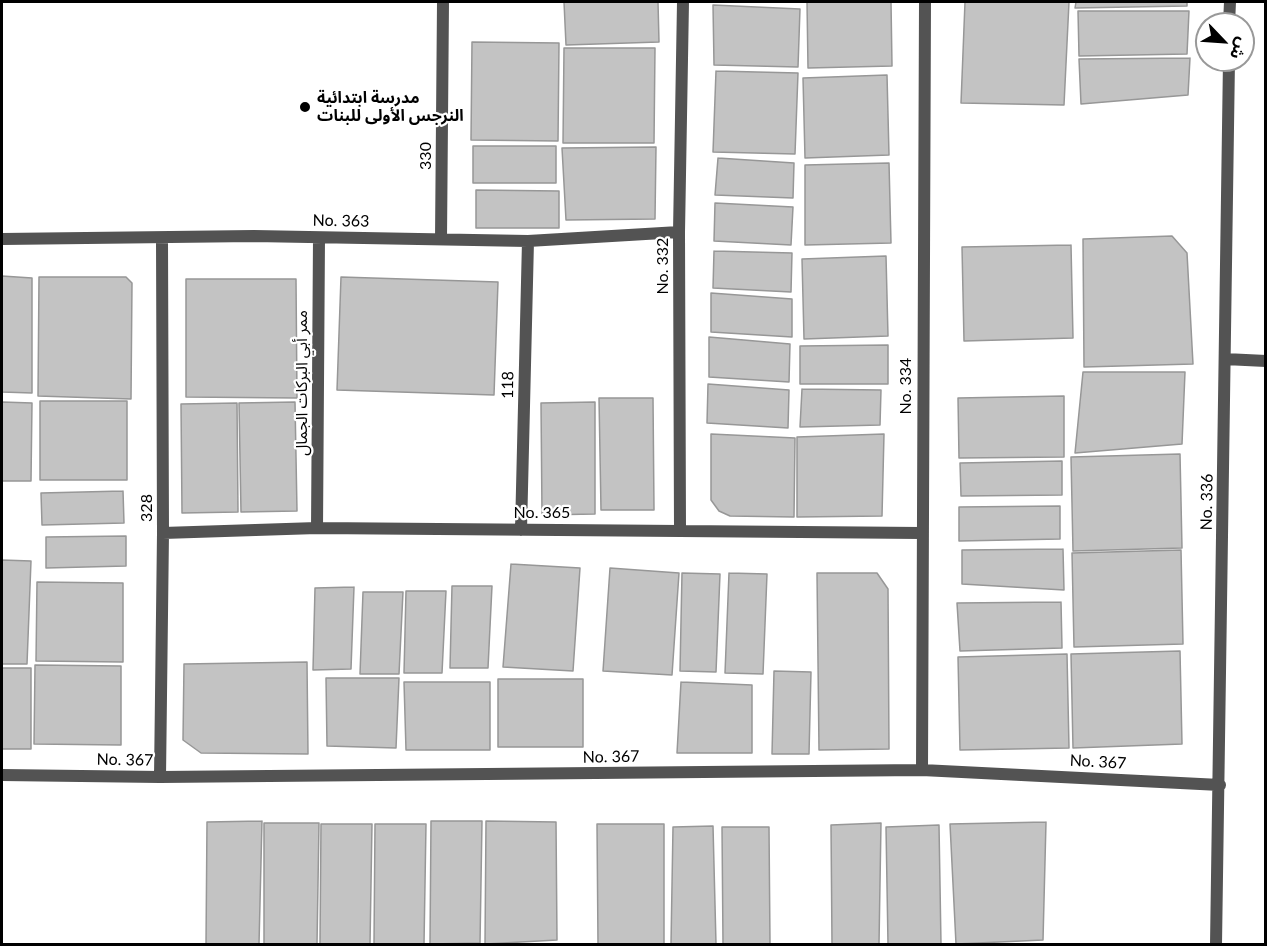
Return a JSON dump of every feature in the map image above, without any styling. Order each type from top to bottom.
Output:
[{"type":"street","name":"330","points":[[441,239],[443,2]]},
{"type":"street","name":"No. 332","points":[[680,530],[679,232],[683,2]]},
{"type":"street","name":"No. 334","points":[[922,770],[921,533],[925,2]]},
{"type":"street","name":"No. 336","points":[[1216,945],[1229,72]]},
{"type":"street","name":"No. 363","points":[[2,239],[162,239],[254,236],[528,241],[679,232]]},
{"type":"street","name":"ممر أبي البركات الجمال","points":[[317,528],[320,238]]},
{"type":"street","name":"328","points":[[160,777],[163,533],[162,239]]},
{"type":"street","name":"118","points":[[521,530],[528,241]]},
{"type":"street","points":[[1225,359],[1266,361]]},
{"type":"street","name":"No. 365","points":[[163,533],[317,528],[921,533]]},
{"type":"street","name":"No. 367","points":[[2,775],[160,777],[922,770],[1220,785]]},
{"type":"building","points":[[564,2],[658,2],[659,42],[566,45]]},
{"type":"building","points":[[807,2],[891,2],[892,66],[808,68]]},
{"type":"building","points":[[965,2],[1069,2],[1064,105],[961,103]]},
{"type":"building","points":[[1076,2],[1187,2],[1187,6],[1075,8]]},
{"type":"building","points":[[713,5],[800,9],[798,67],[714,65]]},
{"type":"building","points":[[1078,11],[1189,11],[1187,54],[1079,56]]},
{"type":"building","points":[[472,42],[559,43],[558,141],[471,140]]},
{"type":"building","points":[[564,48],[655,48],[654,143],[563,143]]},
{"type":"building","points":[[1190,58],[1188,95],[1081,104],[1079,59]]},
{"type":"building","points":[[716,71],[798,73],[795,154],[713,152]]},
{"type":"building","points":[[887,75],[889,155],[805,158],[803,78]]},
{"type":"building","points":[[473,146],[556,146],[556,183],[473,183]]},
{"type":"building","points":[[656,147],[655,219],[566,220],[562,148]]},
{"type":"building","points":[[718,158],[794,163],[793,198],[715,195]]},
{"type":"building","points":[[889,163],[891,243],[805,245],[805,165]]},
{"type":"building","points":[[476,190],[559,191],[559,228],[476,228]]},
{"type":"building","points":[[715,203],[793,207],[791,245],[714,241]]},
{"type":"building","points":[[1172,236],[1187,253],[1193,364],[1084,367],[1083,239]]},
{"type":"building","points":[[1071,245],[1073,338],[964,341],[962,247]]},
{"type":"building","points":[[714,251],[792,253],[791,292],[713,288]]},
{"type":"building","points":[[886,256],[888,336],[804,339],[802,259]]},
{"type":"building","points":[[2,276],[32,278],[32,393],[2,392]]},
{"type":"building","points":[[39,277],[126,277],[132,283],[131,399],[38,396]]},
{"type":"building","points":[[341,277],[498,282],[494,395],[337,390]]},
{"type":"building","points":[[186,279],[296,279],[297,398],[186,397]]},
{"type":"building","points":[[711,293],[792,299],[792,337],[711,332]]},
{"type":"building","points":[[709,337],[790,344],[789,382],[709,377]]},
{"type":"building","points":[[888,345],[888,384],[800,384],[800,346]]},
{"type":"building","points":[[1083,372],[1185,372],[1182,444],[1075,453]]},
{"type":"building","points":[[708,384],[789,390],[788,428],[707,423]]},
{"type":"building","points":[[802,389],[881,390],[880,425],[800,427]]},
{"type":"building","points":[[1064,396],[1064,457],[959,458],[958,398]]},
{"type":"building","points":[[599,398],[653,398],[654,510],[601,510]]},
{"type":"building","points":[[40,401],[127,401],[127,480],[40,480]]},
{"type":"building","points":[[2,402],[32,403],[31,481],[2,481]]},
{"type":"building","points":[[295,402],[297,511],[241,512],[239,403]]},
{"type":"building","points":[[595,402],[595,514],[542,515],[541,403]]},
{"type":"building","points":[[237,403],[238,512],[182,513],[181,404]]},
{"type":"building","points":[[711,434],[795,438],[794,517],[730,516],[719,511],[711,500]]},
{"type":"building","points":[[884,434],[882,516],[797,517],[797,437]]},
{"type":"building","points":[[1180,454],[1182,548],[1073,551],[1071,457]]},
{"type":"building","points":[[1062,461],[1062,495],[961,496],[960,463]]},
{"type":"building","points":[[123,491],[124,523],[42,525],[41,493]]},
{"type":"building","points":[[1060,506],[1060,539],[959,541],[959,507]]},
{"type":"building","points":[[126,536],[126,566],[46,568],[46,537]]},
{"type":"building","points":[[1063,549],[1064,590],[962,584],[962,550]]},
{"type":"building","points":[[1181,550],[1183,644],[1074,647],[1072,553]]},
{"type":"building","points":[[2,560],[31,561],[27,664],[2,664]]},
{"type":"building","points":[[511,564],[580,568],[573,671],[503,667]]},
{"type":"building","points":[[610,568],[679,573],[672,675],[603,671]]},
{"type":"building","points":[[682,573],[720,574],[716,672],[680,671]]},
{"type":"building","points":[[729,573],[767,574],[763,674],[725,673]]},
{"type":"building","points":[[817,573],[877,573],[888,589],[889,749],[819,750]]},
{"type":"building","points":[[37,582],[123,583],[123,662],[36,661]]},
{"type":"building","points":[[452,586],[492,586],[488,668],[450,668]]},
{"type":"building","points":[[354,587],[351,669],[313,670],[315,588]]},
{"type":"building","points":[[406,591],[446,591],[442,673],[404,673]]},
{"type":"building","points":[[363,592],[403,592],[399,674],[360,674]]},
{"type":"building","points":[[1061,602],[1062,648],[960,651],[957,603]]},
{"type":"building","points":[[1180,651],[1182,744],[1073,748],[1071,654]]},
{"type":"building","points":[[1067,654],[1069,748],[960,750],[958,657]]},
{"type":"building","points":[[307,662],[308,754],[201,753],[183,740],[184,664]]},
{"type":"building","points":[[35,665],[121,666],[121,745],[34,744]]},
{"type":"building","points":[[2,668],[31,668],[31,749],[2,749]]},
{"type":"building","points":[[774,671],[811,672],[809,754],[772,754]]},
{"type":"building","points":[[326,678],[399,678],[396,748],[327,746]]},
{"type":"building","points":[[498,679],[583,679],[583,747],[498,747]]},
{"type":"building","points":[[404,682],[490,682],[490,750],[406,750]]},
{"type":"building","points":[[681,682],[752,685],[752,753],[677,753]]},
{"type":"building","points":[[262,821],[259,944],[206,944],[207,822]]},
{"type":"building","points":[[431,821],[482,821],[480,943],[430,944]]},
{"type":"building","points":[[486,821],[556,822],[557,940],[485,944]]},
{"type":"building","points":[[1046,822],[1043,940],[956,944],[950,824]]},
{"type":"building","points":[[264,823],[319,823],[317,944],[264,944]]},
{"type":"building","points":[[881,823],[879,944],[832,944],[831,825]]},
{"type":"building","points":[[321,824],[372,824],[370,944],[320,944]]},
{"type":"building","points":[[375,824],[426,824],[424,944],[374,944]]},
{"type":"building","points":[[597,824],[664,824],[664,944],[598,944]]},
{"type":"building","points":[[939,825],[941,944],[888,944],[886,827]]},
{"type":"building","points":[[713,826],[716,944],[671,944],[673,827]]},
{"type":"building","points":[[722,827],[769,827],[770,944],[723,944]]},
{"type":"place","name":"مدرسة ابتدائية النرجس الأولى للبنات","points":[[305,107]]}]
